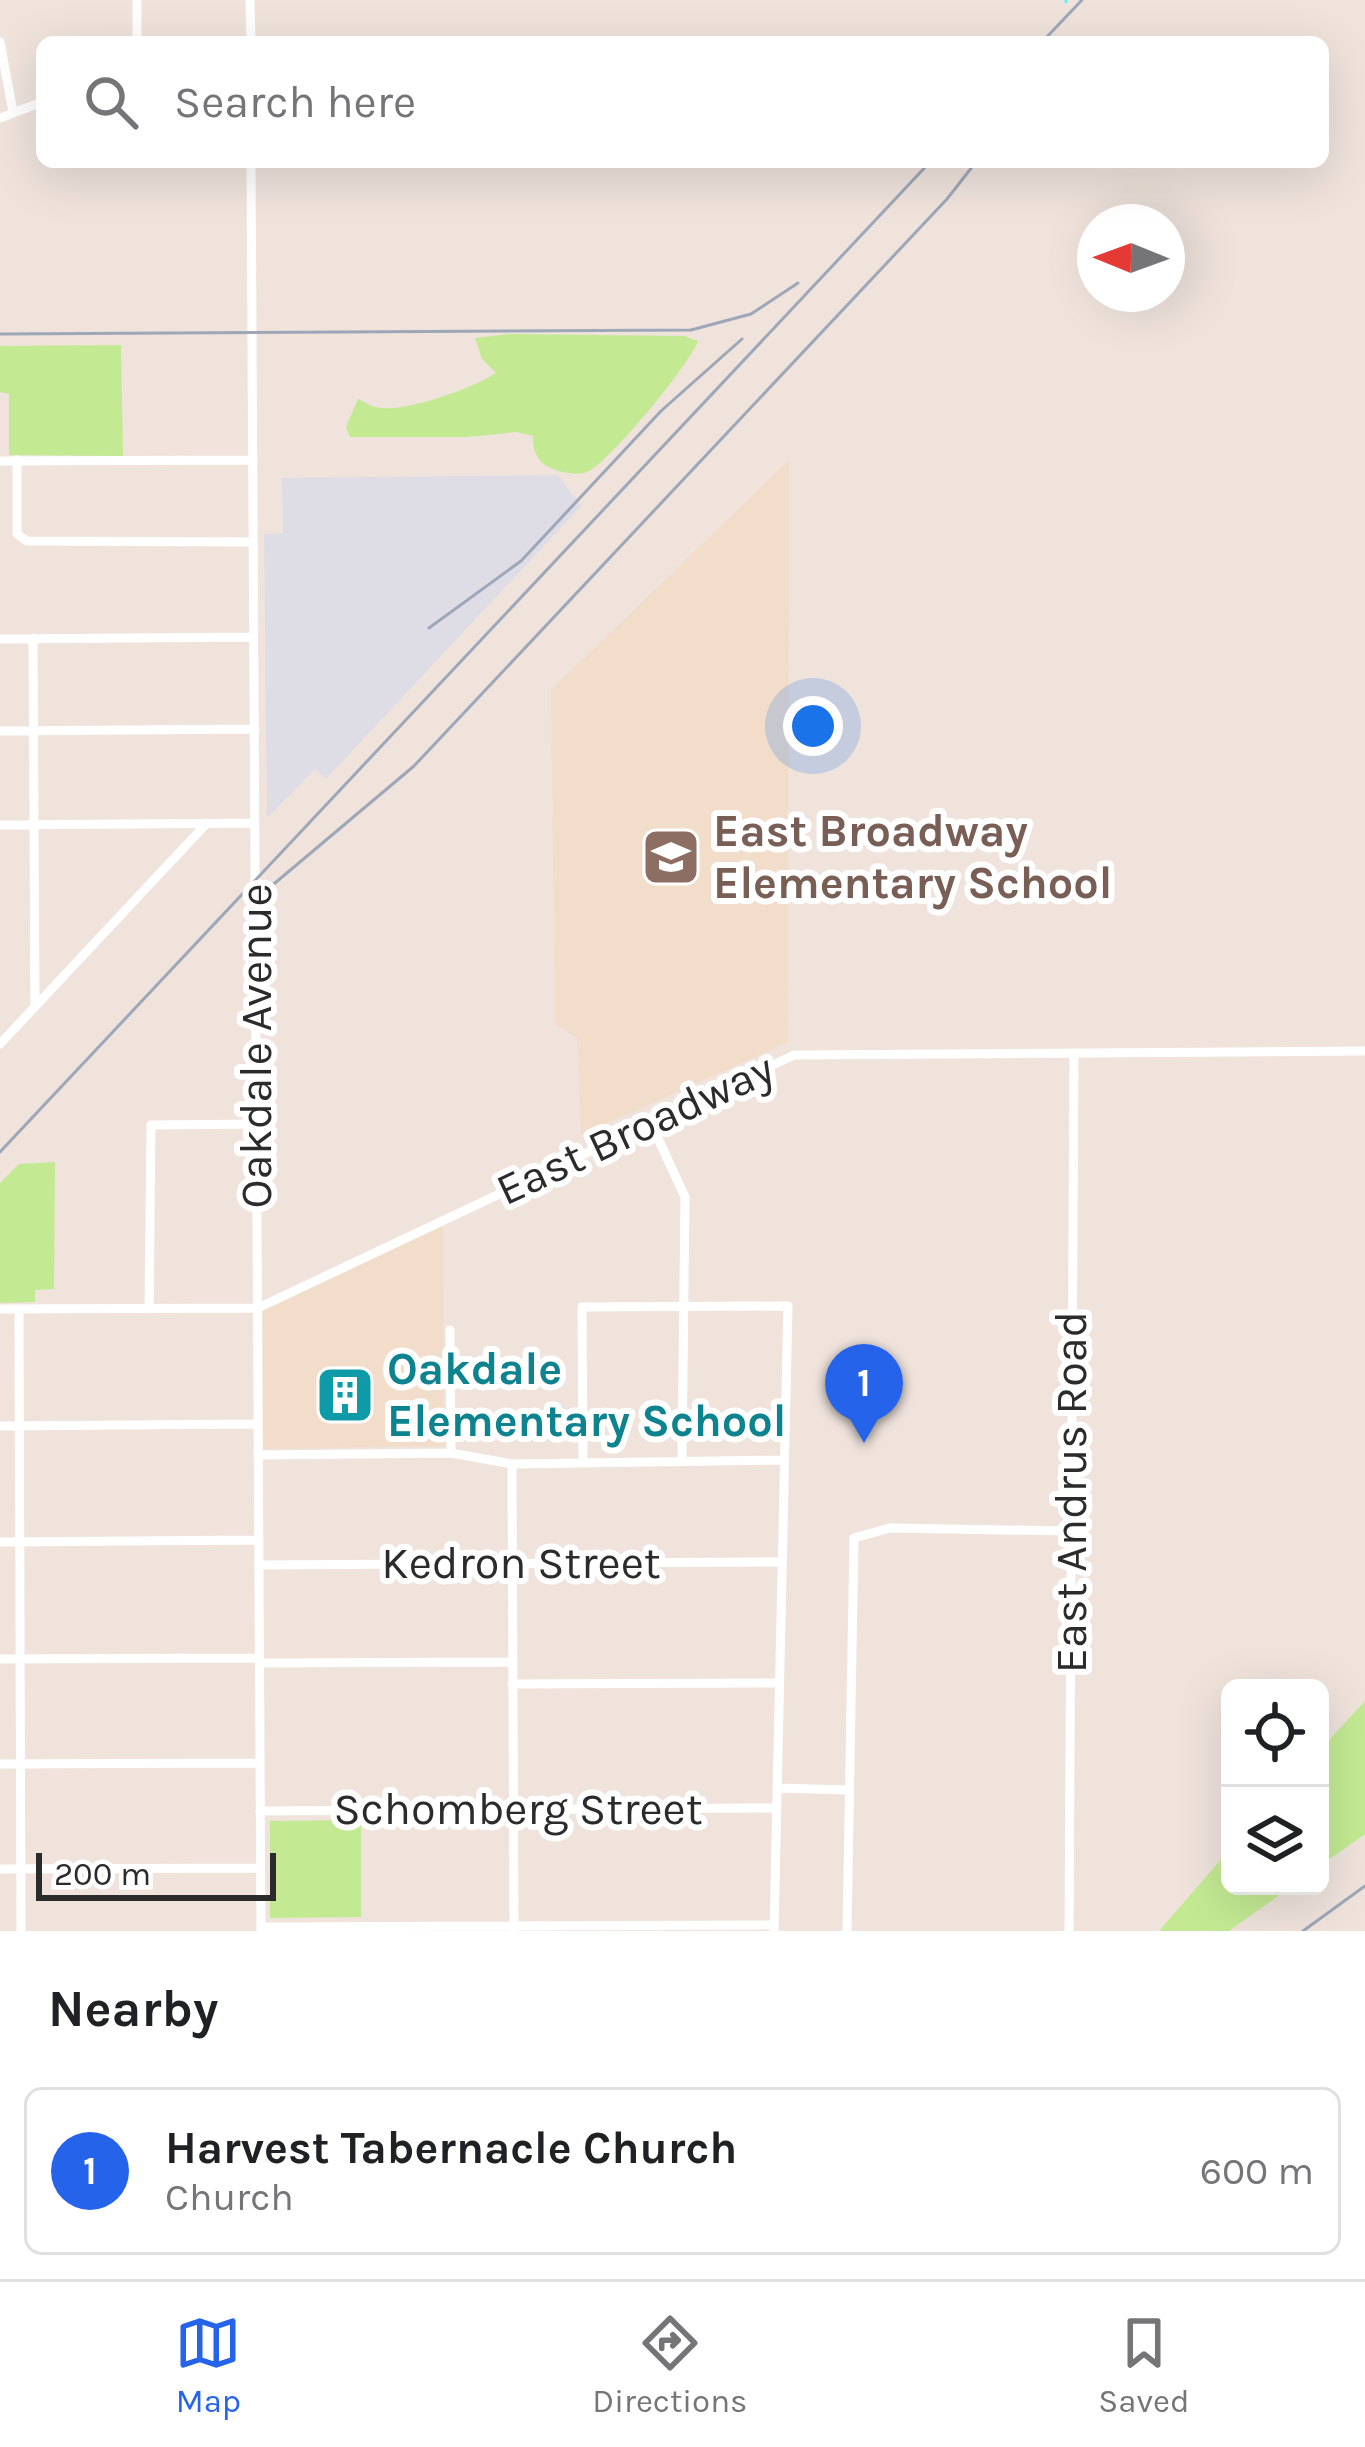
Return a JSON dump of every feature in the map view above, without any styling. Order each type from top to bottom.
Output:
[{"type":"street","points":[[137,0],[137,36]]},
{"type":"street","points":[[250,0],[251,36]]},
{"type":"street","points":[[0,42],[13,112]]},
{"type":"street","points":[[0,118],[36,104]]},
{"type":"street","name":"Oakdale Avenue","points":[[251,168],[261,1929]]},
{"type":"street","points":[[0,460],[253,460]]},
{"type":"street","points":[[17,460],[17,528],[19,537],[32,542],[254,542]]},
{"type":"street","points":[[0,639],[254,637]]},
{"type":"street","points":[[33,638],[35,1006]]},
{"type":"street","points":[[0,731],[254,729]]},
{"type":"street","points":[[0,1044],[207,823]]},
{"type":"street","points":[[0,824],[255,823]]},
{"type":"street","name":"East Broadway","points":[[0,1309],[258,1308],[794,1055],[1365,1051]]},
{"type":"street","name":"East Andrus Road","points":[[1070,1931],[1074,1053]]},
{"type":"street","points":[[650,1121],[685,1197],[682,1461]]},
{"type":"street","points":[[149,1309],[151,1125],[257,1124]]},
{"type":"street","points":[[261,1929],[774,1928],[788,1306],[582,1307],[583,1462]]},
{"type":"street","points":[[19,1309],[21,1931]]},
{"type":"street","points":[[450,1330],[452,1453]]},
{"type":"street","points":[[0,1426],[258,1424]]},
{"type":"street","points":[[259,1455],[452,1453],[512,1464],[784,1460]]},
{"type":"street","points":[[512,1464],[514,1928]]},
{"type":"street","points":[[847,1931],[854,1538],[878,1530],[915,1528],[1070,1531]]},
{"type":"street","points":[[0,1542],[259,1540]]},
{"type":"street","name":"Kedron Street","points":[[259,1565],[782,1562]]},
{"type":"street","points":[[0,1659],[512,1661]]},
{"type":"street","points":[[512,1684],[779,1683]]},
{"type":"street","points":[[0,1764],[260,1763]]},
{"type":"street","points":[[777,1788],[849,1790]]},
{"type":"street","name":"Schomberg Street","points":[[260,1810],[776,1808]]},
{"type":"street","points":[[0,1869],[260,1868]]},
{"type":"shaded area","name":"East Broadway Elementary School","points":[[789,460],[788,1042],[581,1135],[577,1038],[555,1024],[551,690]]},
{"type":"shaded area","points":[[558,475],[581,506],[326,779],[315,769],[267,818],[264,534],[283,533],[282,478]]},
{"type":"shaded area","points":[[443,1224],[444,1446],[263,1449],[263,1310]]},
{"type":"green space","points":[[509,334],[684,336],[698,341],[647,412],[587,472],[549,467],[536,454],[533,436],[516,432],[350,437],[346,427],[358,399],[376,407],[403,407],[472,386],[496,373],[482,359],[475,338]]},
{"type":"green space","points":[[121,345],[123,456],[9,455],[9,394],[0,392],[0,346]]},
{"type":"green space","points":[[55,1162],[54,1289],[35,1290],[35,1302],[0,1303],[0,1183],[19,1164]]},
{"type":"green space","points":[[1365,1701],[1365,1834],[1329,1860],[1329,1787],[1329,1740]]},
{"type":"green space","points":[[361,1820],[361,1917],[270,1918],[270,1821]]},
{"type":"green space","points":[[1221,1859],[1221,1895],[1279,1895],[1229,1931],[1159,1931]]},
{"type":"railway","points":[[1048,36],[1082,0]]},
{"type":"railway","points":[[0,1152],[924,168]]},
{"type":"railway","points":[[256,899],[414,766],[971,168]]},
{"type":"railway","points":[[0,334],[691,330],[751,314],[798,283]]},
{"type":"railway","points":[[429,628],[521,561],[661,411],[742,339]]},
{"type":"railway","points":[[1303,1931],[1365,1886]]},
{"type":"place","name":"East Broadway Elementary School","points":[[671,857]]},
{"type":"place","name":"Oakdale Elementary School","points":[[345,1395]]},
{"type":"place","name":"Harvest Tabernacle Church","points":[[864,1443]]}]
